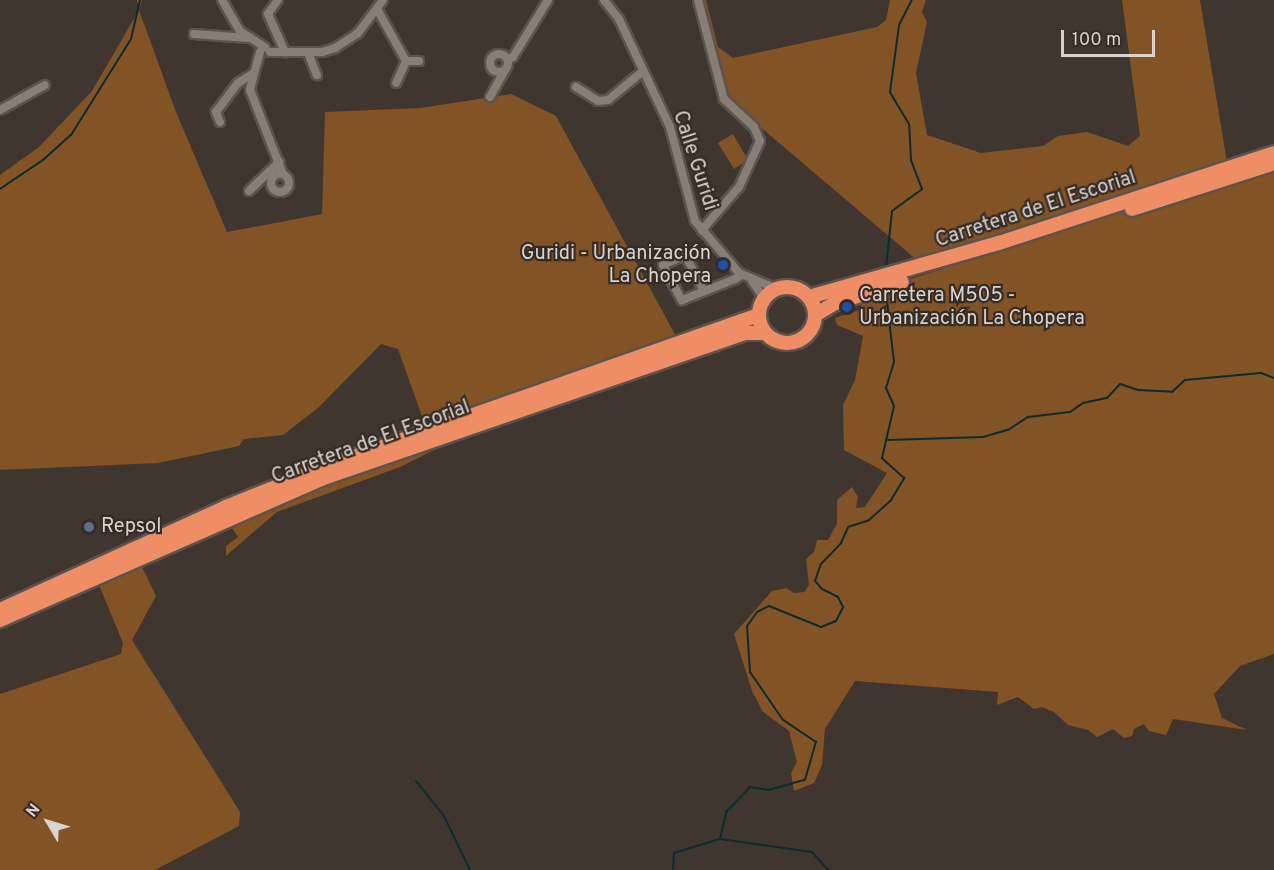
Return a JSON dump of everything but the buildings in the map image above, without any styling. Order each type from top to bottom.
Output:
[{"type":"highway","name":"Carretera de El Escorial","points":[[809,297],[999,243],[1274,153]]},
{"type":"highway","name":"Carretera de El Escorial","points":[[815,315],[845,300],[1274,163]]},
{"type":"highway","points":[[1201,187],[1274,168]]},
{"type":"highway","points":[[794,288],[809,297],[815,315],[813,324],[801,339],[782,342],[765,333],[759,315],[764,298],[777,289],[794,288]]},
{"type":"highway","name":"Carretera de El Escorial","points":[[0,610],[226,507],[336,463],[759,315]]},
{"type":"highway","name":"Carretera de El Escorial","points":[[0,620],[321,479],[745,333],[765,333]]},
{"type":"street","points":[[222,0],[240,31],[269,51],[308,53],[322,52],[349,42],[383,0]]},
{"type":"street","points":[[220,122],[216,112],[238,83],[255,71],[269,51],[268,14],[278,0]]},
{"type":"street","points":[[490,97],[505,70],[508,59],[513,57],[548,0]]},
{"type":"street","name":"Calle Guridi","points":[[604,0],[619,19],[670,127],[687,197],[702,230],[764,298]]},
{"type":"street","points":[[698,0],[724,99],[754,127],[760,141],[739,187],[702,230]]},
{"type":"street","points":[[377,9],[406,61]]},
{"type":"street","points":[[194,34],[251,39]]},
{"type":"street","points":[[308,53],[317,75]]},
{"type":"street","points":[[505,70],[495,71],[491,58],[500,53],[508,59]]},
{"type":"street","points":[[406,61],[418,61]]},
{"type":"street","points":[[396,83],[406,61]]},
{"type":"street","points":[[255,71],[252,99],[283,174]]},
{"type":"street","points":[[576,87],[598,101],[608,100],[643,71]]},
{"type":"street","points":[[0,110],[45,86]]},
{"type":"street","points":[[249,191],[279,162]]},
{"type":"street","points":[[704,291],[685,255],[663,265],[682,300],[745,276]]},
{"type":"street","name":"Calle Guridi","points":[[745,276],[777,289]]},
{"type":"shaded area","points":[[137,0],[142,0],[139,10]]},
{"type":"shaded area","points":[[701,0],[706,0],[718,47],[733,58],[877,27],[886,20],[890,0],[926,0],[922,12],[927,22],[916,73],[927,135],[981,153],[1043,146],[1058,136],[1087,132],[1128,146],[1140,136],[1122,0],[1200,0],[1227,162],[918,261],[726,98]]},
{"type":"shaded area","points":[[139,10],[176,112],[227,232],[322,214],[325,112],[420,108],[511,94],[556,116],[676,336],[424,422],[398,349],[381,344],[318,408],[283,435],[244,439],[239,446],[158,463],[0,470],[0,175],[39,147],[92,91]]},
{"type":"shaded area","points":[[733,134],[748,160],[734,169],[718,143]]},
{"type":"shaded area","points":[[1274,168],[1274,654],[1240,666],[1214,694],[1222,718],[1247,730],[1173,719],[1166,735],[1149,731],[1144,724],[1134,729],[1132,736],[1124,738],[1113,729],[1097,737],[1088,730],[1068,725],[1054,712],[1042,707],[1034,709],[1018,697],[997,705],[998,692],[855,681],[825,729],[822,765],[814,783],[794,791],[791,773],[797,762],[789,731],[763,712],[752,691],[734,634],[772,591],[786,588],[794,593],[804,592],[809,585],[806,559],[814,552],[817,540],[828,540],[837,524],[837,500],[852,487],[858,497],[856,508],[865,507],[887,473],[844,450],[843,405],[855,380],[863,336],[837,325],[835,318],[862,309],[857,296],[1201,187]]},
{"type":"shaded area","points":[[445,436],[448,443],[400,467],[277,512],[226,556],[226,546],[238,537],[229,524],[321,479]]},
{"type":"shaded area","points":[[129,566],[142,567],[156,596],[132,640],[240,812],[239,826],[155,870],[0,870],[0,694],[121,654],[123,643],[99,585],[90,579]]},
{"type":"waterway","points":[[0,189],[43,160],[71,135],[131,39],[140,0]]},
{"type":"waterway","points":[[886,268],[892,211],[922,189],[911,160],[909,124],[890,92],[899,25],[912,0]]},
{"type":"waterway","points":[[673,870],[674,853],[720,839],[726,812],[750,787],[769,790],[805,780],[816,742],[783,720],[750,672],[747,626],[757,612],[769,606],[821,627],[836,621],[843,607],[838,597],[822,589],[815,581],[821,564],[841,543],[848,527],[869,520],[891,500],[904,478],[882,458],[894,406],[886,388],[894,362],[886,293]]},
{"type":"waterway","points":[[888,440],[983,437],[1008,430],[1028,417],[1070,412],[1083,403],[1107,398],[1120,384],[1139,390],[1172,392],[1185,380],[1261,373],[1274,378]]},
{"type":"waterway","points":[[416,781],[444,816],[470,870]]},
{"type":"waterway","points":[[720,839],[812,852],[828,870]]},
{"type":"place","name":"Guridi - Urbanización La Chopera","points":[[723,265]]},
{"type":"place","name":"Carretera M505 - Urbanización La Chopera","points":[[847,307]]},
{"type":"place","name":"Repsol","points":[[89,527]]}]
